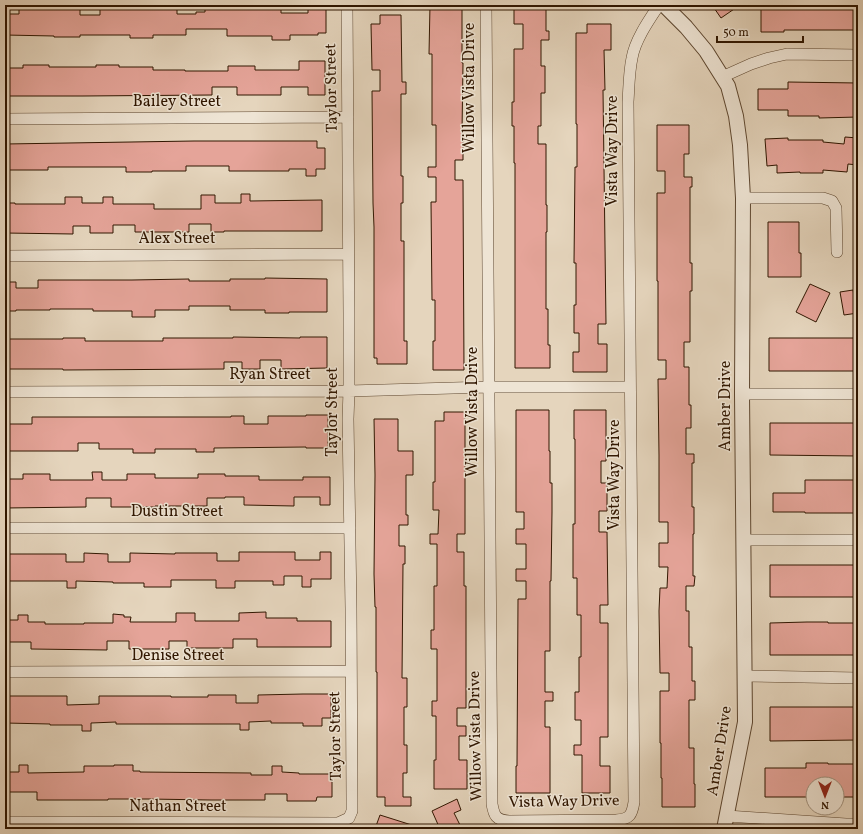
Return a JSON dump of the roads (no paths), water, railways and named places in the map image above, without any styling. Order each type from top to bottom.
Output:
[{"type":"street","name":"Taylor Street","points":[[347,5],[348,419],[352,811],[349,818]]},
{"type":"street","name":"Willow Vista Drive","points":[[486,5],[492,804],[493,812],[496,817]]},
{"type":"street","name":"Vista Way Drive","points":[[496,817],[509,821],[624,820],[629,817],[632,812],[634,794],[628,102],[632,57],[640,36],[659,5]]},
{"type":"street","name":"Amber Drive","points":[[664,5],[686,27],[706,51],[728,86],[736,116],[740,145],[742,198],[745,722],[725,823]]},
{"type":"street","points":[[722,77],[751,64],[788,54],[858,55]]},
{"type":"street","name":"Bailey Street","points":[[5,119],[348,116]]},
{"type":"street","points":[[742,198],[823,198],[832,201],[836,208],[837,252]]},
{"type":"street","name":"Alex Street","points":[[5,256],[348,254]]},
{"type":"street","name":"Ryan Street","points":[[5,392],[349,391],[630,387]]},
{"type":"street","points":[[742,394],[858,394]]},
{"type":"street","name":"Dustin Street","points":[[5,528],[350,528]]},
{"type":"street","points":[[744,540],[858,540]]},
{"type":"street","name":"Denise Street","points":[[5,672],[351,671]]},
{"type":"street","points":[[745,676],[858,678]]},
{"type":"street","name":"Nathan Street","points":[[5,822],[338,823],[349,818]]},
{"type":"street","points":[[725,823],[858,824]]}]
